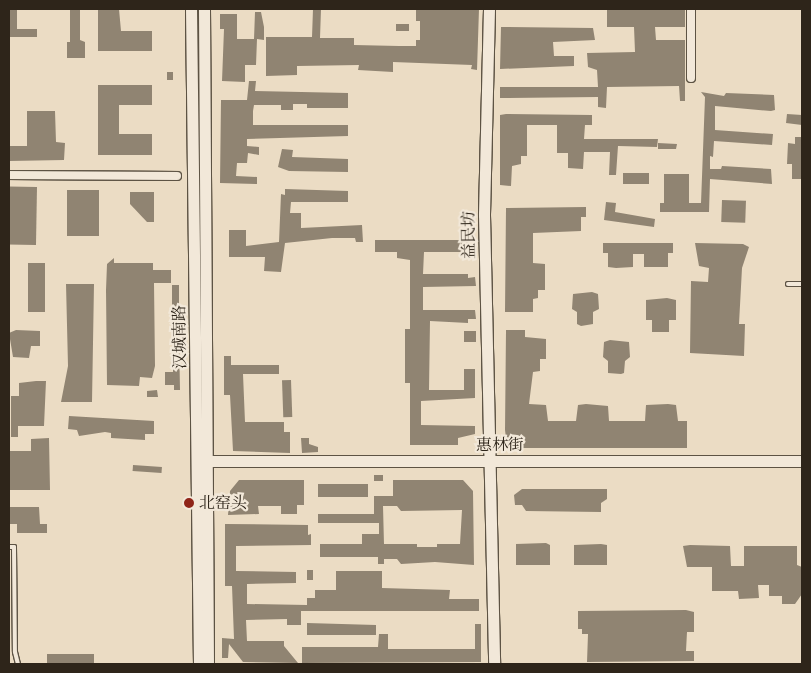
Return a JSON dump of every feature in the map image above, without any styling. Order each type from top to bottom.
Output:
[{"type":"main road","name":"汉城南路","points":[[191,9],[208,664]]},
{"type":"main road","name":"汉城南路","points":[[199,664],[204,9]]},
{"type":"main road","name":"益民坊","points":[[488,9],[484,215],[494,664]]},
{"type":"main road","name":"惠林街","points":[[202,461],[802,461]]},
{"type":"street","points":[[691,9],[691,78]]},
{"type":"street","points":[[9,175],[177,176]]},
{"type":"lane","points":[[788,284],[802,284]]},
{"type":"lane","points":[[9,547],[14,547],[15,652],[18,664]]},
{"type":"building","points":[[9,9],[17,9],[17,29],[37,29],[37,37],[9,37]]},
{"type":"building","points":[[70,9],[80,9],[80,40],[85,42],[85,58],[67,58],[67,42],[70,42]]},
{"type":"building","points":[[98,9],[119,9],[121,31],[152,31],[152,51],[98,51]]},
{"type":"building","points":[[313,9],[321,9],[320,38],[354,38],[354,45],[416,46],[416,40],[420,40],[420,21],[416,21],[416,9],[479,9],[477,70],[471,69],[472,65],[393,62],[393,72],[358,70],[359,65],[297,66],[297,75],[266,76],[266,37],[312,37]]},
{"type":"building","points":[[607,9],[685,9],[685,27],[655,27],[656,40],[685,40],[685,101],[680,101],[679,86],[607,87],[606,108],[598,107],[598,97],[500,98],[500,87],[598,87],[597,70],[588,67],[587,53],[635,52],[634,27],[607,27]]},
{"type":"building","points":[[255,12],[261,12],[264,27],[264,40],[257,39],[256,65],[245,65],[245,82],[222,81],[224,29],[220,29],[220,14],[237,14],[237,39],[254,39]]},
{"type":"building","points":[[396,24],[409,24],[409,31],[396,31]]},
{"type":"building","points":[[501,27],[593,28],[595,40],[553,42],[554,56],[574,56],[574,66],[500,69]]},
{"type":"building","points":[[167,72],[173,72],[173,80],[167,80]]},
{"type":"building","points":[[249,81],[256,81],[255,91],[348,93],[348,108],[307,108],[307,104],[293,104],[293,110],[281,110],[281,105],[254,105],[253,125],[348,125],[348,136],[247,139],[247,146],[259,147],[259,155],[248,153],[247,163],[237,163],[236,176],[257,177],[257,184],[220,183],[221,100],[247,100]]},
{"type":"building","points":[[98,85],[152,85],[152,105],[119,105],[119,134],[152,134],[152,155],[98,155]]},
{"type":"building","points":[[701,92],[724,96],[726,93],[774,95],[775,110],[771,111],[715,106],[715,130],[773,134],[772,145],[714,141],[713,157],[710,156],[710,169],[721,169],[722,166],[771,169],[772,184],[710,179],[709,212],[660,212],[660,203],[664,203],[664,174],[689,174],[689,203],[701,203],[705,97]]},
{"type":"building","points":[[27,111],[55,111],[56,142],[65,143],[64,160],[9,161],[9,146],[27,146]]},
{"type":"building","points":[[787,114],[802,115],[802,125],[786,123]]},
{"type":"building","points":[[500,115],[592,115],[592,125],[585,125],[584,139],[658,139],[657,147],[618,146],[616,175],[609,175],[610,152],[584,152],[583,169],[568,168],[568,153],[557,153],[557,125],[527,125],[527,156],[521,156],[521,164],[512,166],[511,186],[500,185]]},
{"type":"building","points":[[795,137],[801,137],[801,179],[792,179],[792,164],[787,164],[788,143],[795,144]]},
{"type":"building","points":[[658,143],[677,144],[676,149],[658,149]]},
{"type":"building","points":[[282,149],[293,150],[292,157],[348,159],[348,172],[289,171],[278,167]]},
{"type":"building","points":[[623,173],[649,173],[649,184],[623,184]]},
{"type":"building","points":[[9,187],[37,187],[36,245],[9,245]]},
{"type":"building","points":[[285,189],[348,191],[348,202],[291,202],[290,213],[301,213],[301,228],[362,225],[363,242],[356,242],[355,238],[332,238],[285,243],[281,272],[264,271],[265,257],[229,257],[229,230],[246,230],[246,246],[279,242],[281,194],[285,195]]},
{"type":"building","points":[[67,190],[99,190],[99,236],[67,236]]},
{"type":"building","points":[[130,192],[154,192],[154,222],[147,222],[130,204]]},
{"type":"building","points":[[722,200],[746,201],[745,223],[721,222]]},
{"type":"building","points":[[606,202],[616,203],[615,212],[655,219],[654,227],[604,220]]},
{"type":"building","points":[[586,207],[586,217],[581,217],[581,231],[533,233],[533,263],[545,264],[545,290],[538,290],[538,298],[533,299],[533,312],[505,312],[506,208]]},
{"type":"building","points":[[375,240],[468,240],[468,252],[424,252],[423,274],[468,274],[468,278],[475,277],[476,286],[423,287],[423,310],[475,310],[476,319],[468,319],[468,323],[430,321],[429,390],[464,390],[464,369],[475,369],[475,398],[421,401],[421,425],[475,426],[475,434],[458,438],[458,445],[410,445],[410,383],[405,383],[405,329],[410,329],[410,260],[397,258],[397,252],[375,252]]},
{"type":"building","points":[[603,243],[673,243],[673,253],[668,253],[668,267],[644,267],[644,254],[633,254],[633,267],[608,267],[608,253],[603,253]]},
{"type":"building","points":[[695,243],[743,244],[749,247],[742,268],[739,324],[745,324],[744,356],[690,353],[691,281],[708,282],[709,268],[699,266]]},
{"type":"building","points":[[114,258],[114,263],[153,263],[153,270],[171,270],[171,283],[154,283],[155,366],[152,378],[140,377],[139,386],[107,385],[107,264]]},
{"type":"building","points":[[28,263],[45,263],[45,312],[28,312]]},
{"type":"building","points":[[66,284],[94,284],[92,402],[61,402],[68,366]]},
{"type":"building","points":[[172,285],[179,285],[179,317],[172,317]]},
{"type":"building","points":[[592,292],[598,294],[599,309],[593,312],[593,324],[581,326],[577,324],[577,312],[572,309],[573,294]]},
{"type":"building","points":[[667,298],[676,300],[676,320],[669,320],[669,332],[652,332],[652,320],[646,320],[646,300]]},
{"type":"building","points":[[16,330],[40,331],[40,346],[31,346],[29,358],[13,357],[9,333]]},
{"type":"building","points":[[506,330],[525,330],[525,337],[546,339],[546,359],[540,359],[540,371],[533,372],[529,404],[546,405],[548,421],[576,421],[578,405],[586,404],[608,406],[609,421],[645,421],[646,405],[676,405],[678,421],[687,421],[687,448],[516,448],[516,438],[506,438],[505,430]]},
{"type":"building","points":[[464,331],[476,331],[476,342],[464,342]]},
{"type":"building","points":[[173,336],[179,336],[180,390],[174,390],[174,385],[165,385],[165,372],[173,372]]},
{"type":"building","points":[[610,340],[629,342],[630,357],[625,361],[624,373],[608,373],[608,361],[603,357],[604,342]]},
{"type":"building","points":[[224,356],[231,356],[231,365],[279,365],[279,374],[243,374],[245,422],[284,422],[284,432],[290,432],[290,453],[233,451],[230,395],[224,395]]},
{"type":"building","points":[[282,380],[291,380],[292,417],[283,417]]},
{"type":"building","points":[[46,381],[44,426],[18,426],[18,437],[11,437],[11,396],[19,396],[19,383]]},
{"type":"building","points":[[157,390],[158,397],[147,397],[147,391]]},
{"type":"building","points":[[69,416],[154,421],[154,434],[145,434],[145,440],[111,438],[111,433],[105,432],[79,436],[77,430],[68,429]]},
{"type":"building","points":[[49,438],[50,490],[9,490],[9,451],[31,451],[31,439]]},
{"type":"building","points":[[301,438],[309,438],[309,444],[318,447],[318,452],[302,453]]},
{"type":"building","points":[[133,465],[162,467],[162,473],[133,471]]},
{"type":"building","points":[[374,475],[383,475],[383,481],[374,481]]},
{"type":"building","points":[[239,480],[304,480],[304,505],[297,505],[297,514],[281,514],[281,506],[258,506],[259,514],[228,515],[230,491]]},
{"type":"building","points":[[393,480],[463,480],[473,491],[474,565],[435,562],[401,564],[397,559],[384,559],[384,564],[378,564],[378,557],[320,557],[320,544],[362,544],[362,534],[379,534],[379,523],[318,523],[318,514],[374,514],[374,496],[393,496]],"holes":[[[383,506],[397,506],[401,511],[462,510],[460,544],[437,544],[437,547],[417,547],[417,544],[384,544]]]},
{"type":"building","points":[[318,484],[368,484],[368,497],[318,497]]},
{"type":"building","points":[[522,489],[607,489],[607,499],[601,503],[601,512],[526,511],[522,505],[515,505],[514,495]]},
{"type":"building","points":[[9,507],[39,507],[40,524],[47,524],[47,533],[17,533],[17,524],[9,524]]},
{"type":"building","points":[[225,524],[308,525],[308,535],[311,534],[311,545],[236,546],[236,571],[296,572],[296,583],[247,584],[247,604],[307,605],[307,598],[315,598],[315,590],[336,590],[336,571],[382,571],[382,588],[450,590],[449,599],[479,599],[479,611],[301,611],[301,625],[287,625],[287,619],[246,620],[247,641],[284,641],[284,646],[298,663],[243,662],[229,644],[228,658],[222,658],[222,638],[234,639],[232,586],[225,586]]},
{"type":"building","points":[[546,543],[550,545],[550,565],[516,565],[516,544]]},
{"type":"building","points":[[574,545],[607,545],[607,565],[574,565]]},
{"type":"building","points":[[683,546],[730,546],[731,566],[744,566],[744,546],[797,546],[797,565],[802,567],[802,594],[795,604],[782,604],[782,596],[769,596],[769,585],[758,585],[759,598],[739,599],[738,591],[712,591],[712,567],[687,567]]},
{"type":"building","points":[[307,570],[313,570],[313,580],[307,580]]},
{"type":"building","points":[[686,610],[694,612],[694,632],[687,632],[686,651],[694,651],[694,661],[587,662],[588,634],[582,634],[582,629],[578,629],[578,611]]},
{"type":"building","points":[[307,623],[376,625],[376,635],[307,635]]},
{"type":"building","points":[[475,624],[481,624],[481,662],[302,663],[302,647],[378,647],[379,634],[388,634],[388,649],[475,649]]},
{"type":"building","points":[[47,654],[94,654],[94,664],[47,664]]},
{"type":"place","name":"北窑头","points":[[189,503]]}]
